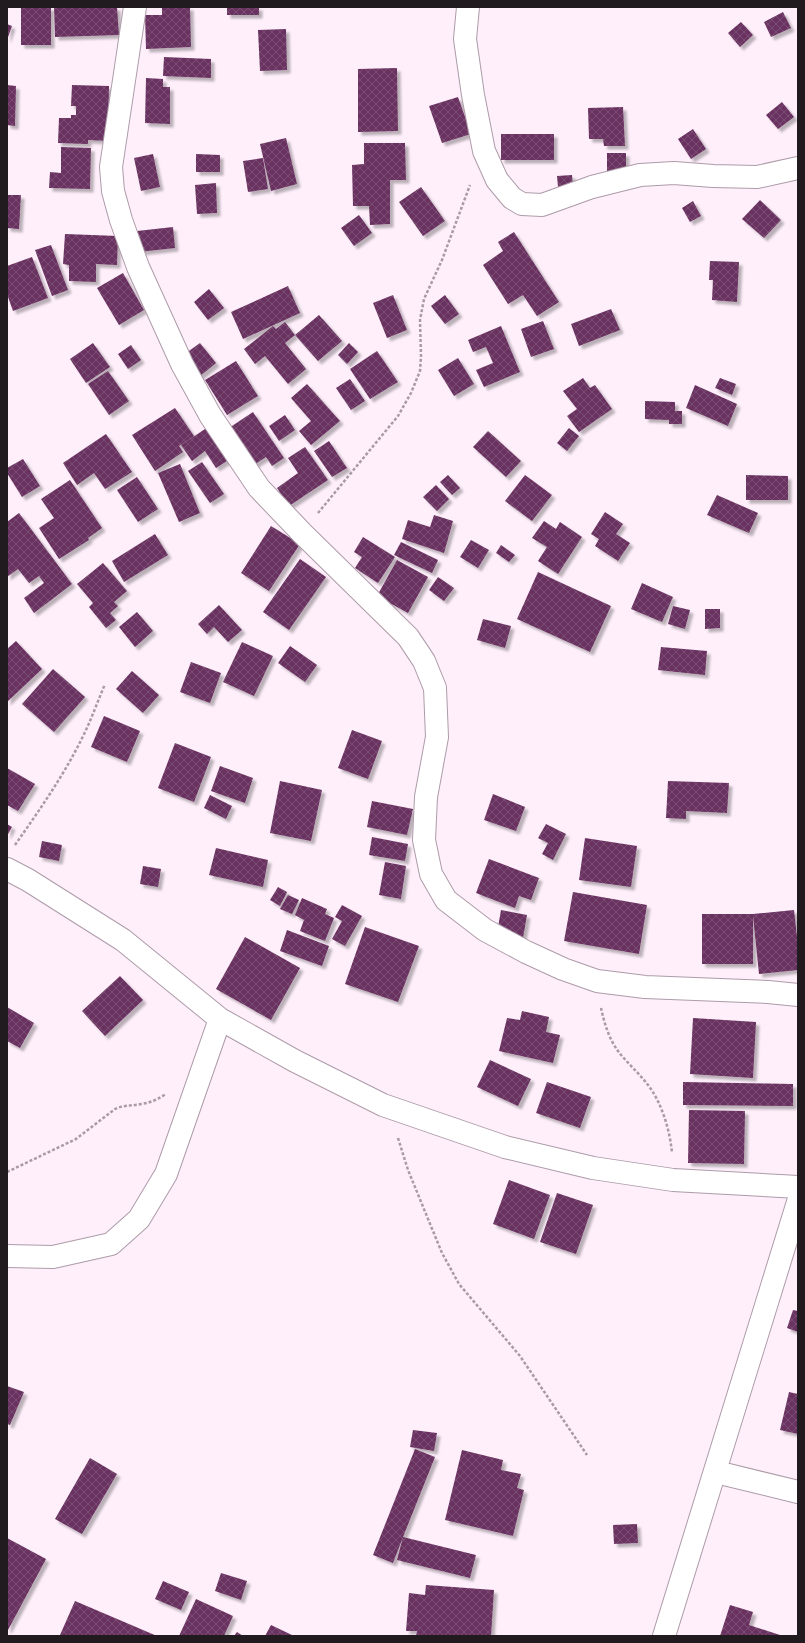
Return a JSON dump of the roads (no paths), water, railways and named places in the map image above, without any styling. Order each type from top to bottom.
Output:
[{"type":"street","points":[[135,7],[111,167],[113,191],[120,220],[162,322],[182,364],[210,415],[259,488],[302,533],[408,637],[424,661],[435,688],[437,737],[426,797],[424,840],[431,874],[446,900],[485,930],[526,952],[563,969],[597,981],[645,987],[768,992],[798,995]]},
{"type":"street","points":[[468,7],[465,39],[484,151],[497,180],[512,198],[522,204],[542,205],[592,187],[640,175],[674,173],[757,177],[798,168]]},
{"type":"street","points":[[9,860],[34,884],[123,940],[220,1019],[296,1061],[383,1105],[505,1147],[593,1168],[673,1180],[798,1187]]},
{"type":"street","points":[[7,1256],[53,1257],[111,1244],[139,1220],[166,1174],[220,1019]]},
{"type":"street","points":[[664,1636],[716,1472],[798,1202]]},
{"type":"street","points":[[716,1472],[798,1492]]}]
